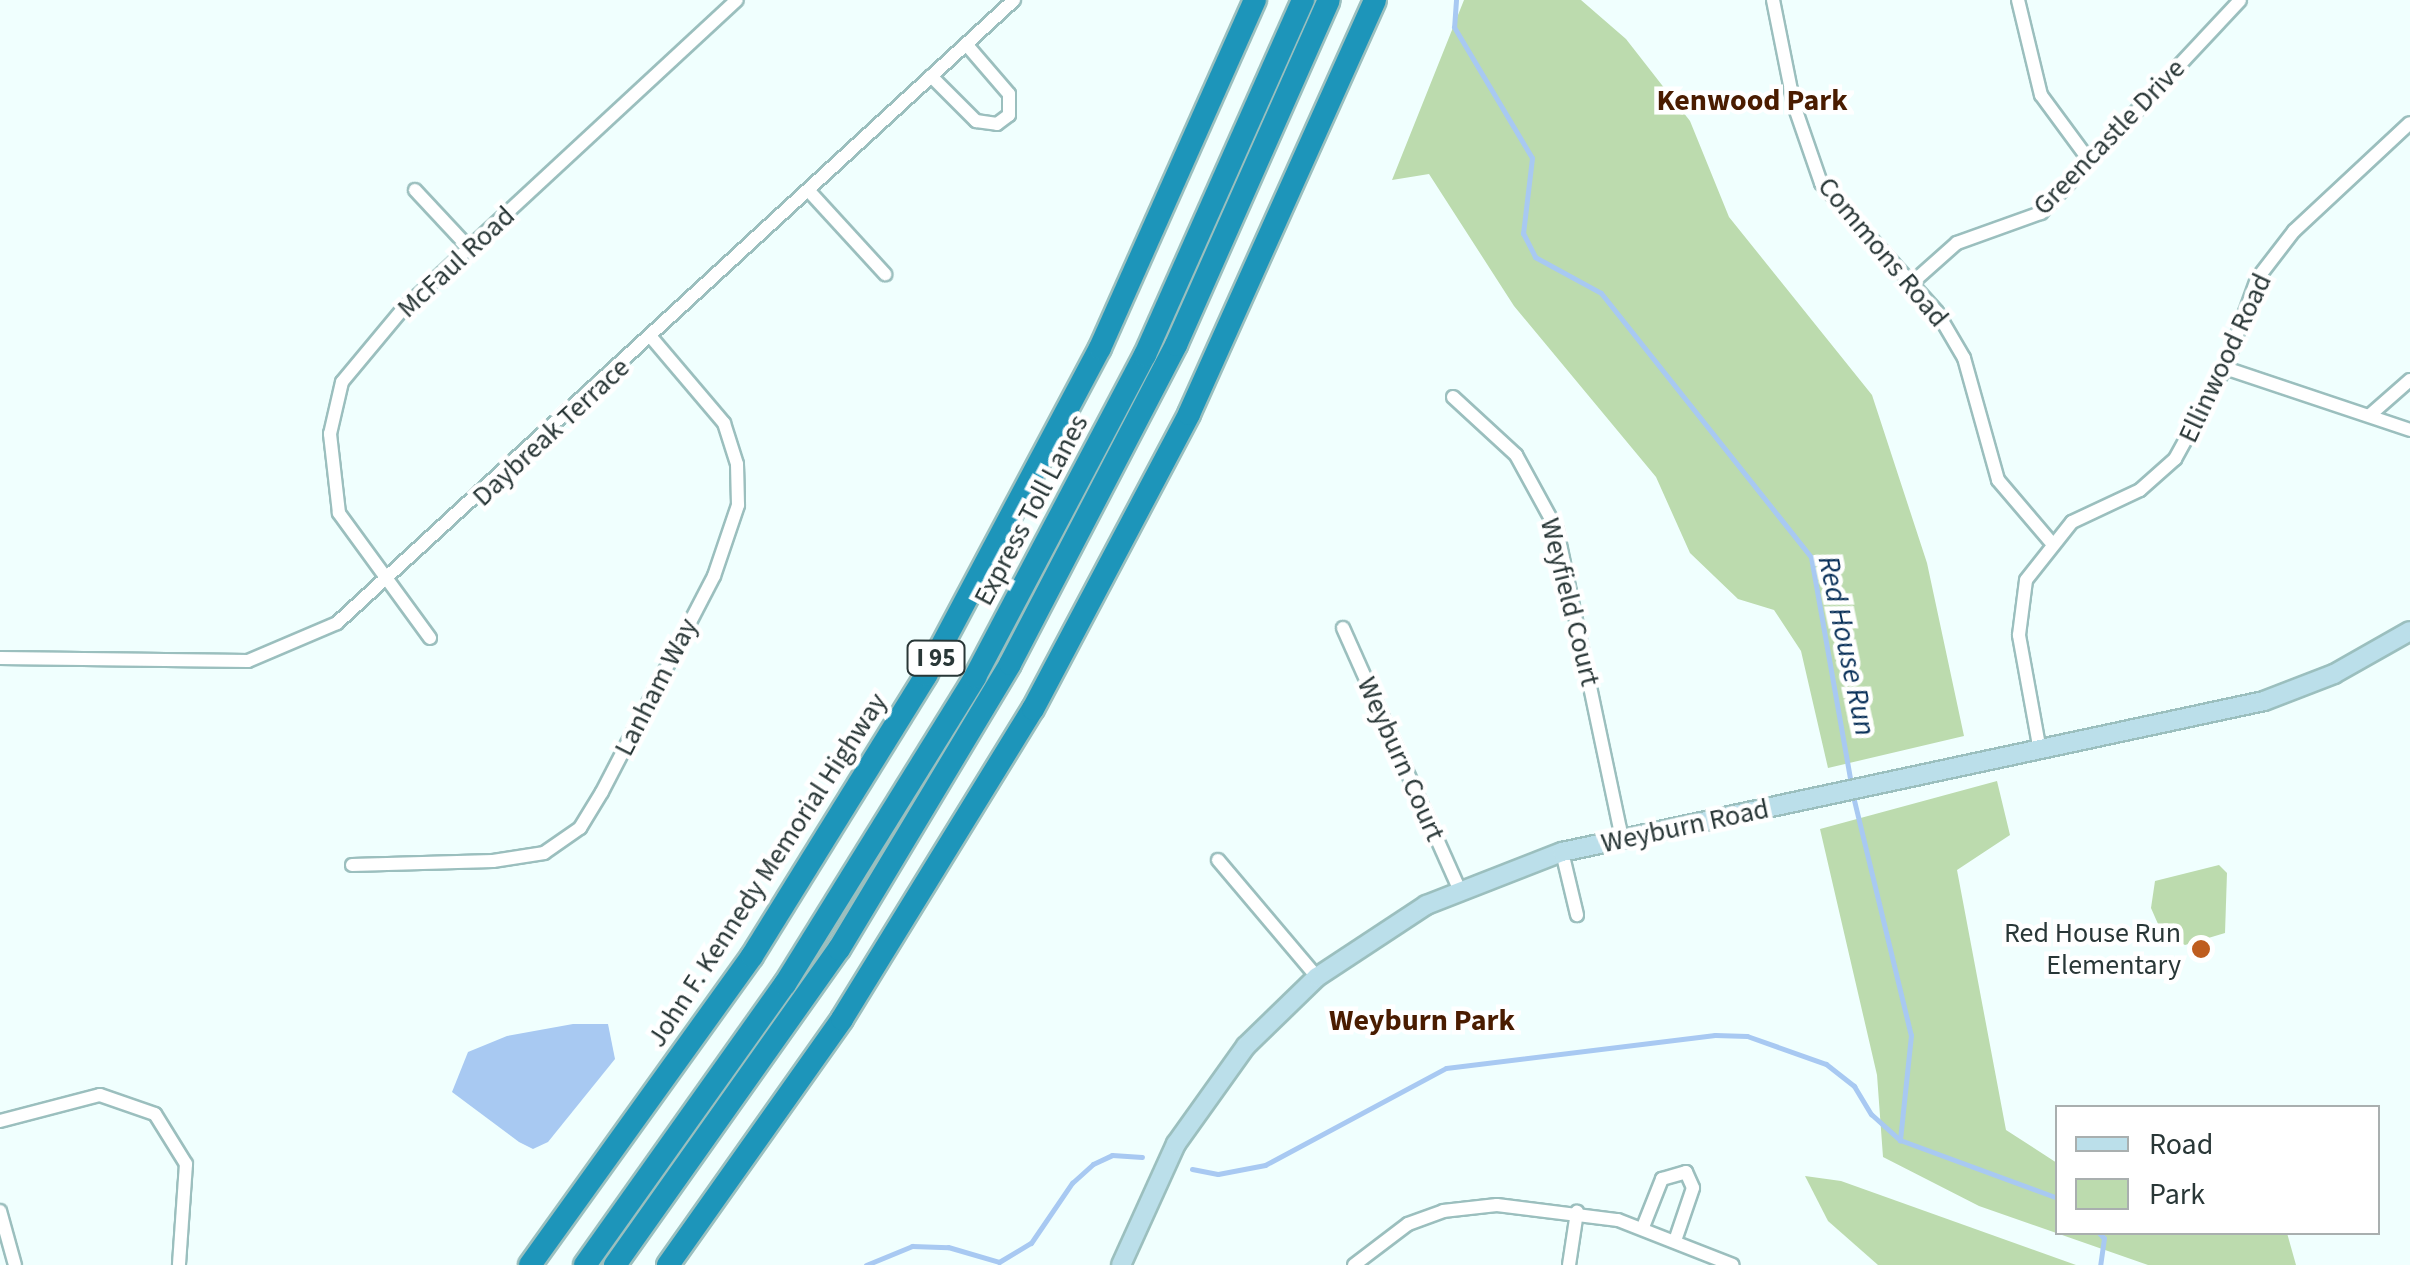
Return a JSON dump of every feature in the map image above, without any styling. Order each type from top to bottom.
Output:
[{"type":"highway","name":"John F. Kennedy Memorial Highway","points":[[530,1265],[752,956],[926,675],[1100,348],[1255,0]]},
{"type":"highway","name":"Express Toll Lanes","points":[[585,1265],[785,984],[975,677],[1145,355],[1303,0]]},
{"type":"highway","name":"Express Toll Lanes","points":[[615,1265],[839,949],[996,688],[1152,394],[1329,0]]},
{"type":"highway","points":[[668,1265],[842,1019],[1043,692],[1205,382],[1375,0]]},
{"type":"street","name":"McFaul Road","points":[[430,638],[339,513],[330,468],[334,406],[364,351],[737,0]]},
{"type":"street","name":"Daybreak Terrace","points":[[0,658],[248,661],[307,641],[387,582],[1014,0]]},
{"type":"street","name":"Commons Road","points":[[1772,0],[1794,104],[1820,183],[1913,282],[1964,358],[1998,480],[2050,542]]},
{"type":"street","points":[[2018,0],[2041,95],[2089,160]]},
{"type":"street","name":"Greencastle Drive","points":[[1913,282],[1957,243],[2041,213],[2240,0]]},
{"type":"street","points":[[931,76],[976,121],[997,124],[1009,115],[1009,94],[966,44]]},
{"type":"street","name":"Ellinwood Road","points":[[2040,751],[2019,618],[2026,580],[2050,542],[2167,468],[2192,437],[2225,368],[2244,302],[2276,254],[2410,123]]},
{"type":"street","points":[[415,190],[470,249]]},
{"type":"street","points":[[808,191],[885,274]]},
{"type":"street","name":"Lanham Way","points":[[352,865],[544,853],[580,828],[602,792],[714,576],[738,505],[737,464],[724,423],[652,338]]},
{"type":"street","points":[[2225,368],[2410,430]]},
{"type":"street","points":[[2370,415],[2410,380]]},
{"type":"street","name":"Weyfield Court","points":[[1453,397],[1516,455],[1557,530],[1622,839]]},
{"type":"street","name":"Weyburn Court","points":[[1343,628],[1459,889]]},
{"type":"street","name":"Weyburn Road","points":[[1121,1265],[1153,1187],[1202,1102],[1246,1046],[1317,978],[1459,889],[1562,852],[2264,702],[2334,674],[2410,630]]},
{"type":"street","points":[[1562,852],[1577,915]]},
{"type":"street","points":[[1218,860],[1317,978]]},
{"type":"street","points":[[0,1121],[100,1094],[155,1114],[186,1164],[179,1265]]},
{"type":"street","points":[[1643,1227],[1662,1179],[1686,1172],[1693,1188],[1676,1238]]},
{"type":"street","points":[[1354,1265],[1392,1233],[1444,1211],[1497,1205],[1577,1212],[1643,1227],[1733,1265]]},
{"type":"street","points":[[0,1210],[15,1265]]},
{"type":"street","points":[[1569,1265],[1577,1212]]},
{"type":"green space","points":[[1464,0],[1581,0],[1626,39],[1690,121],[1729,217],[1872,395],[1927,563],[1964,736],[1828,768],[1801,651],[1774,610],[1738,599],[1690,553],[1656,477],[1514,306],[1429,174],[1392,180]]},
{"type":"green space","points":[[1997,781],[2010,835],[1957,870],[2006,1130],[2055,1162],[2055,1233],[1979,1206],[1883,1157],[1877,1075],[1820,829]]},
{"type":"green space","points":[[2219,865],[2227,873],[2225,933],[2185,945],[2162,933],[2151,908],[2155,881]]},
{"type":"green space","points":[[1805,1176],[1841,1181],[2076,1265],[1878,1265],[1828,1221]]},
{"type":"green space","points":[[2062,1235],[2288,1235],[2296,1265],[2148,1265]]},
{"type":"water","points":[[573,1024],[608,1024],[615,1059],[548,1142],[533,1149],[519,1142],[452,1092],[468,1052],[507,1036]]},
{"type":"waterway","name":"Red House Run","points":[[1456,0],[1454,27],[1532,158],[1523,233],[1535,257],[1601,293],[1811,557],[1851,785]]},
{"type":"waterway","name":"Red House Run","points":[[1853,796],[1911,1035],[1900,1140],[2055,1197]]},
{"type":"waterway","points":[[1192,1169],[1218,1174],[1265,1165],[1446,1068],[1715,1035],[1747,1036],[1826,1064],[1854,1086],[1871,1114],[1900,1140]]},
{"type":"waterway","points":[[866,1265],[912,1246],[948,1247],[999,1262],[1031,1243],[1072,1183],[1093,1164],[1112,1155],[1142,1157]]},
{"type":"waterway","name":"Red House Run","points":[[2100,1265],[2104,1238],[2101,1235]]},
{"type":"place","name":"Red House Run Elementary","points":[[2201,949]]},
{"type":"district","name":"Kenwood Park","points":[[1752,101]]},
{"type":"district","name":"Weyburn Park","points":[[1422,1021]]}]
